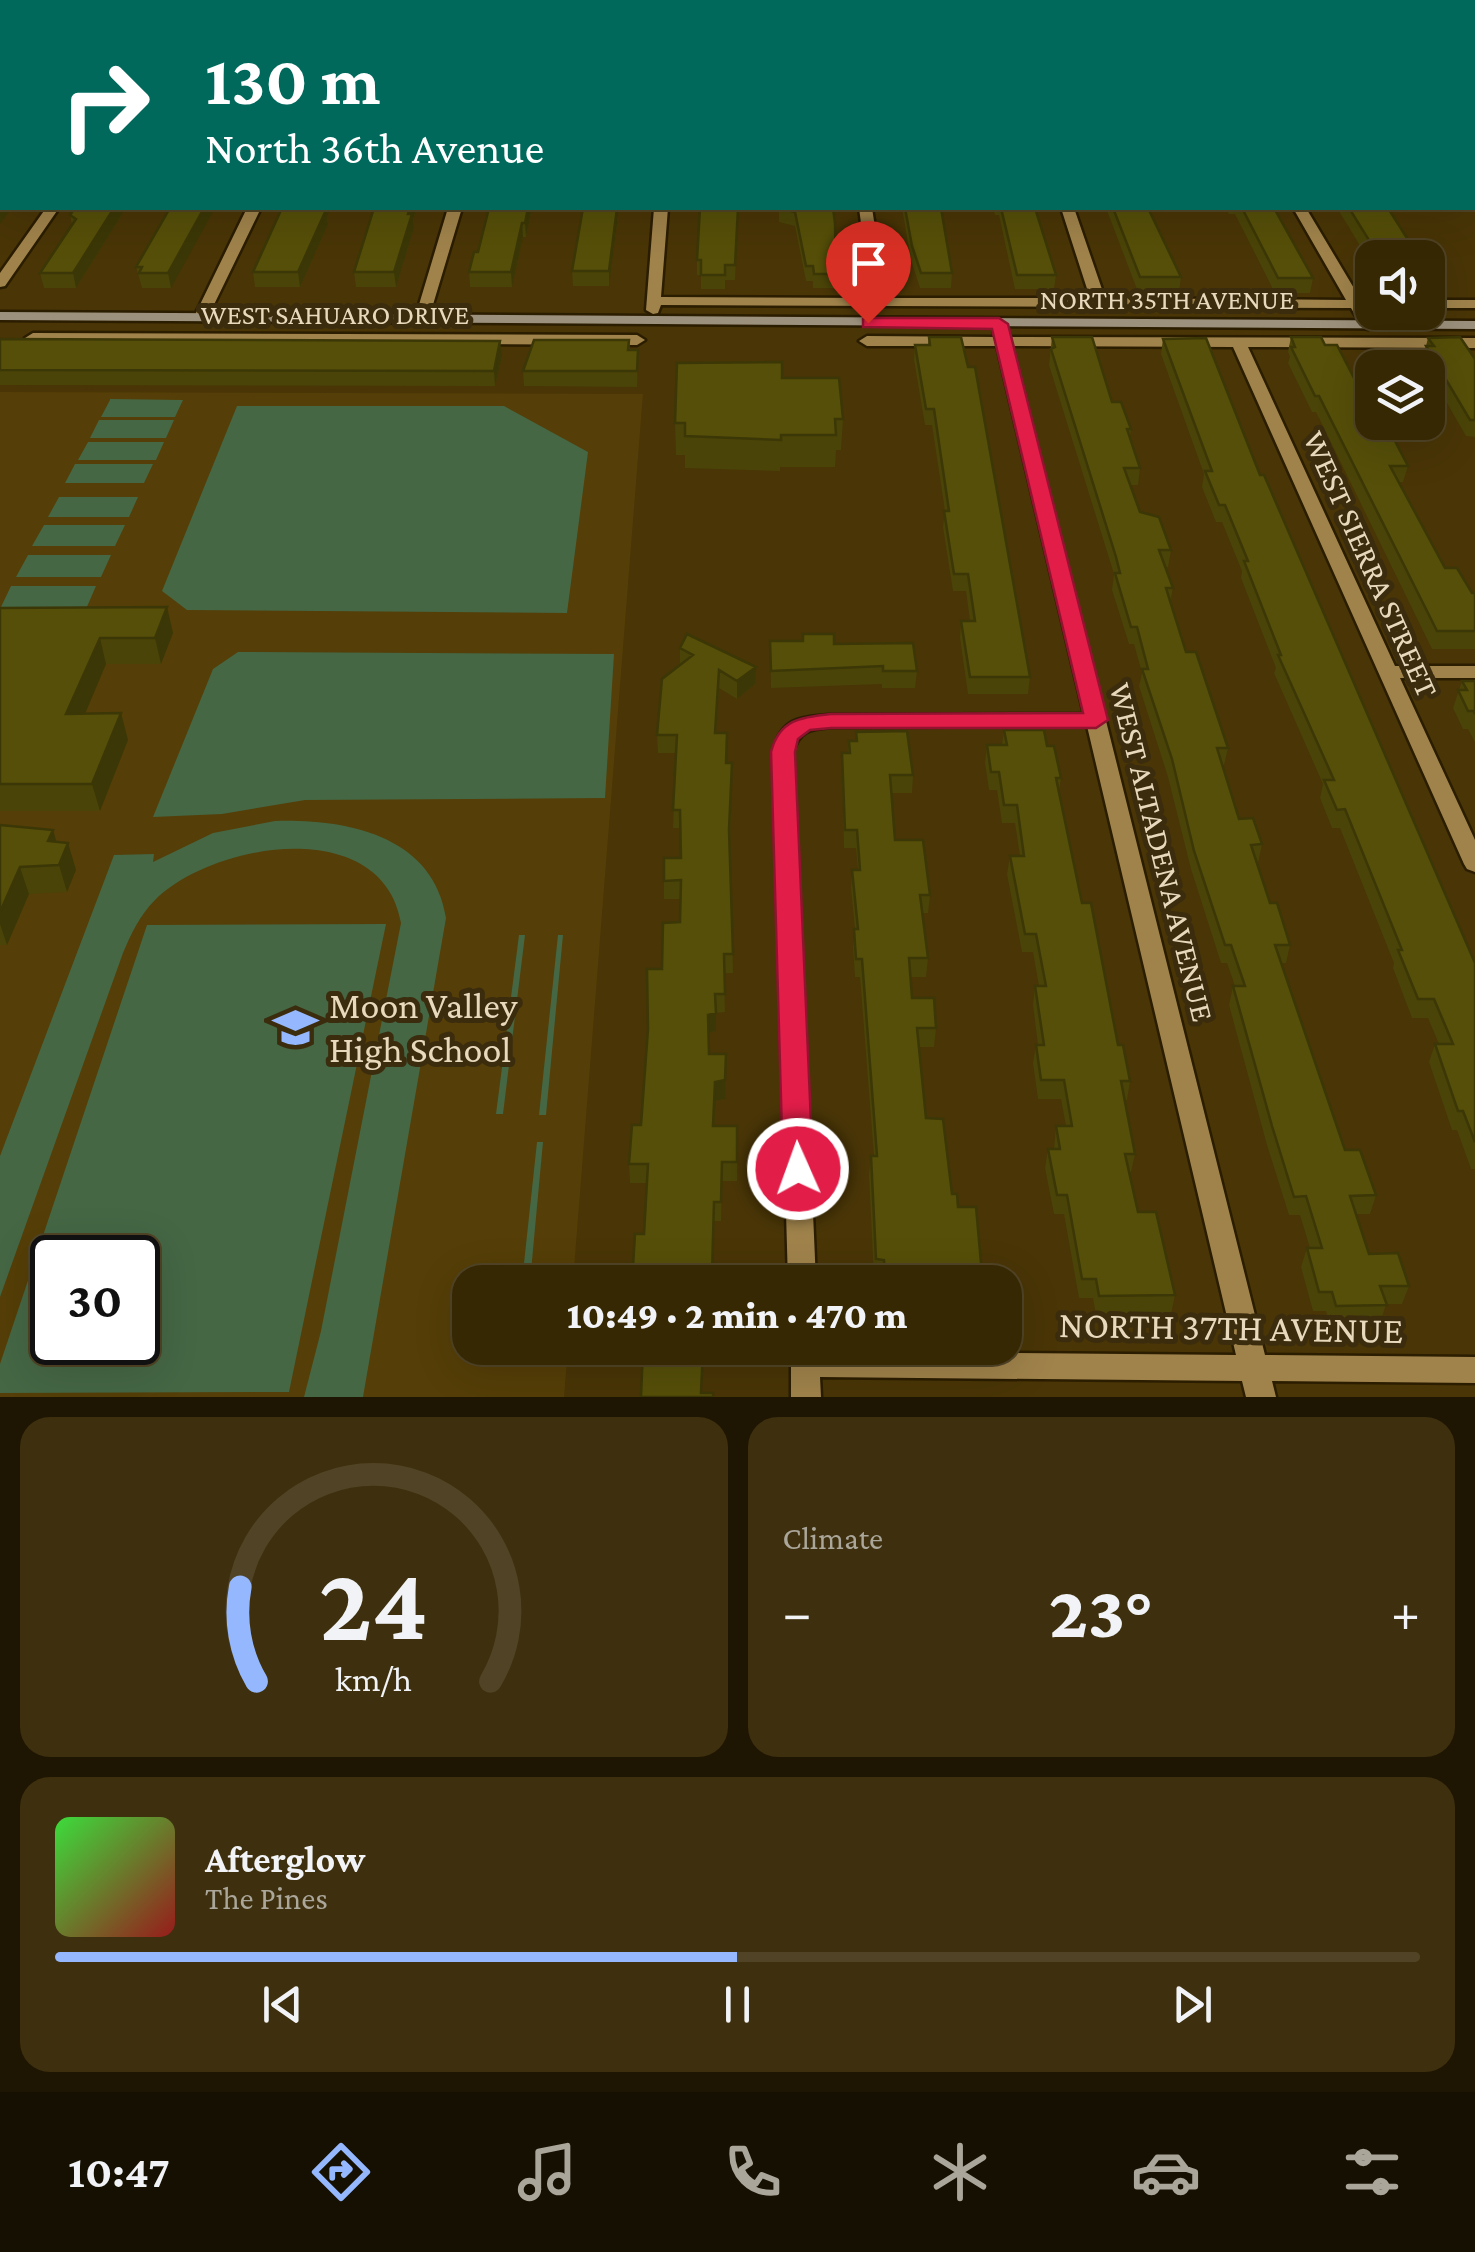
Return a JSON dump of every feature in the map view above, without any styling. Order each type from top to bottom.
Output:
[{"type":"main road","name":"NORTH 35TH AVENUE","points":[[0,316],[422,318],[1001,332],[1355,325]]},
{"type":"main road","name":"NORTH 35TH AVENUE","points":[[1445,326],[1475,326]]},
{"type":"street","points":[[0,283],[51,210]]},
{"type":"street","points":[[201,317],[253,210]]},
{"type":"street","points":[[422,318],[454,210]]},
{"type":"street","points":[[653,322],[661,210]]},
{"type":"street","points":[[866,210],[879,302]]},
{"type":"street","points":[[1069,210],[1099,303]]},
{"type":"street","points":[[1301,210],[1355,290]]},
{"type":"street","name":"NORTH 35TH AVENUE","points":[[654,301],[1355,304]]},
{"type":"street","points":[[1445,304],[1475,304]]},
{"type":"street","name":"WEST SAHUARO DRIVE","points":[[48,316],[34,338],[637,340]]},
{"type":"street","points":[[372,340],[380,318]]},
{"type":"street","name":"NORTH 35TH AVENUE","points":[[867,341],[1001,332],[1238,342],[1475,343]]},
{"type":"street","name":"WEST ALTADENA AVENUE","points":[[1001,332],[1257,1382]]},
{"type":"street","name":"WEST SIERRA STREET","points":[[1238,342],[1475,864]]},
{"type":"street","points":[[1388,672],[1475,672]]},
{"type":"street","points":[[801,1265],[783,752],[787,736],[794,728],[831,721],[1096,720]]},
{"type":"street","points":[[805,1365],[806,1397]]},
{"type":"street","name":"NORTH 37TH AVENUE","points":[[961,1365],[1257,1382],[1475,1370]]},
{"type":"shaded area","name":"Moon Valley High School","points":[[0,392],[643,394],[574,1265],[452,1265],[452,1365],[567,1365],[564,1397],[0,1397]]},
{"type":"green space","points":[[110,399],[183,400],[175,417],[101,417]]},
{"type":"green space","points":[[237,406],[504,406],[588,452],[567,613],[187,610],[162,591]]},
{"type":"green space","points":[[99,420],[174,420],[166,438],[90,438]]},
{"type":"green space","points":[[88,442],[164,442],[156,460],[78,460]]},
{"type":"green space","points":[[75,464],[153,464],[144,483],[65,483]]},
{"type":"green space","points":[[59,497],[138,497],[129,517],[48,517]]},
{"type":"green space","points":[[44,525],[125,525],[115,546],[32,546]]},
{"type":"green space","points":[[28,555],[111,555],[101,577],[16,577]]},
{"type":"green space","points":[[11,586],[96,586],[86,609],[0,609]]},
{"type":"green space","points":[[238,652],[614,654],[605,798],[305,800],[222,814],[153,817],[213,669]]},
{"type":"green space","points":[[275,821],[357,829],[405,850],[424,868],[438,890],[446,918],[363,1397],[304,1397],[321,1331],[401,923],[387,888],[363,865],[330,853],[293,849],[253,853],[215,864],[181,880],[145,912],[123,953],[0,1297],[0,1156],[114,855],[154,854],[153,862],[213,833]]},
{"type":"green space","points":[[386,924],[289,1392],[0,1393],[0,1364],[30,1274],[30,1365],[160,1365],[160,1235],[43,1235],[147,925]]},
{"type":"green space","points":[[519,935],[525,935],[503,1114],[496,1114]]},
{"type":"green space","points":[[558,935],[563,935],[546,1115],[539,1115]]},
{"type":"green space","points":[[537,1142],[543,1142],[532,1265],[524,1265]]},
{"type":"building","points":[[74,210],[113,210],[73,273],[40,273],[76,219],[70,215]]},
{"type":"building","points":[[169,210],[203,210],[168,273],[139,273],[142,267],[136,267]]},
{"type":"building","points":[[281,210],[326,210],[298,272],[253,272]]},
{"type":"building","points":[[373,210],[409,210],[408,214],[412,214],[394,272],[354,272]]},
{"type":"building","points":[[488,210],[528,210],[511,272],[469,272],[474,252],[478,252]]},
{"type":"building","points":[[583,210],[617,210],[609,271],[572,271]]},
{"type":"building","points":[[700,210],[738,210],[735,265],[725,265],[725,275],[701,275],[701,260],[697,260]]},
{"type":"building","points":[[788,210],[833,210],[836,274],[814,274],[813,266],[806,266],[795,212]]},
{"type":"building","points":[[905,210],[941,210],[952,273],[921,273]]},
{"type":"building","points":[[1001,210],[1036,210],[1056,275],[1017,275]]},
{"type":"building","points":[[1114,210],[1149,210],[1181,277],[1140,277]]},
{"type":"building","points":[[1243,210],[1275,210],[1313,278],[1278,278]]},
{"type":"building","points":[[1350,210],[1389,210],[1408,240],[1369,240]]},
{"type":"building","points":[[929,337],[961,337],[968,367],[975,367],[1030,677],[970,677],[961,621],[975,621],[968,574],[954,574],[934,409],[926,409],[915,345],[930,345]]},
{"type":"building","points":[[1052,337],[1092,337],[1112,402],[1121,402],[1131,429],[1127,429],[1140,468],[1124,468],[1140,512],[1159,517],[1171,550],[1159,550],[1173,588],[1166,588],[1186,652],[1196,652],[1228,748],[1217,748],[1239,819],[1253,818],[1262,844],[1251,845],[1270,903],[1277,903],[1290,945],[1275,945],[1345,1150],[1360,1150],[1376,1195],[1350,1196],[1369,1254],[1398,1253],[1409,1286],[1380,1286],[1387,1305],[1336,1306],[1332,1292],[1319,1292],[1307,1248],[1322,1248],[1306,1196],[1294,1197],[1272,1126],[1233,986],[1245,986],[1231,945],[1225,945],[1194,851],[1172,759],[1142,669],[1148,669],[1137,627],[1131,627],[1115,573],[1120,573],[1116,557],[1051,349],[1055,347]]},
{"type":"building","points":[[1291,337],[1321,337],[1325,345],[1337,345],[1355,378],[1355,440],[1394,440],[1408,466],[1390,466],[1445,568],[1457,568],[1475,593],[1475,631],[1437,631],[1319,396],[1315,396],[1291,347],[1295,347]]},
{"type":"building","points":[[1460,337],[1475,359],[1475,420],[1470,420],[1445,378],[1445,350],[1428,350],[1426,346],[1434,346],[1428,338]]},
{"type":"building","points":[[1206,338],[1260,475],[1264,475],[1475,963],[1475,1142],[1463,1111],[1458,1111],[1435,1044],[1453,1044],[1434,999],[1418,999],[1345,809],[1337,810],[1324,780],[1334,780],[1278,655],[1244,561],[1248,561],[1225,505],[1219,505],[1205,471],[1212,471],[1163,339]]},
{"type":"building","points":[[0,339],[500,341],[494,371],[0,370]]},
{"type":"building","points":[[534,340],[629,340],[628,350],[638,350],[637,371],[523,371]]},
{"type":"building","points":[[782,362],[782,378],[839,378],[843,419],[835,419],[836,435],[781,435],[781,440],[685,436],[685,423],[675,423],[677,363]]},
{"type":"building","points":[[167,607],[155,638],[100,638],[66,714],[121,713],[92,784],[0,784],[0,608]]},
{"type":"building","points":[[687,634],[756,667],[737,681],[719,670],[715,733],[727,733],[726,763],[732,763],[729,830],[733,954],[724,954],[725,994],[715,994],[716,1013],[708,1015],[709,1054],[726,1054],[725,1080],[715,1082],[713,1126],[737,1126],[737,1162],[722,1162],[721,1202],[714,1202],[712,1265],[633,1265],[635,1234],[644,1234],[648,1164],[629,1164],[632,1125],[641,1125],[648,1029],[647,969],[662,969],[663,923],[680,922],[681,880],[664,881],[664,858],[681,858],[680,810],[673,810],[677,735],[657,735],[662,679],[693,655],[680,648]]},
{"type":"building","points":[[803,634],[834,634],[834,644],[913,643],[917,671],[883,671],[883,666],[771,671],[770,641],[803,641]]},
{"type":"building","points":[[1462,681],[1475,681],[1475,714],[1468,711],[1458,690],[1467,690]]},
{"type":"building","points":[[1004,730],[1044,730],[1047,746],[1054,746],[1061,778],[1056,778],[1082,903],[1091,903],[1118,1045],[1123,1045],[1130,1081],[1121,1081],[1135,1154],[1125,1154],[1138,1212],[1156,1212],[1175,1295],[1099,1296],[1096,1279],[1082,1279],[1067,1195],[1057,1195],[1048,1149],[1060,1149],[1056,1126],[1072,1126],[1064,1080],[1041,1080],[1036,1045],[1044,1045],[1035,986],[1046,986],[1036,934],[1025,934],[1010,856],[1024,856],[1017,805],[1004,805],[999,772],[991,772],[987,745],[1007,745]]},
{"type":"building","points":[[907,731],[913,775],[890,775],[895,840],[923,840],[930,895],[920,895],[928,958],[909,958],[912,998],[934,998],[936,1028],[917,1028],[926,1118],[943,1119],[952,1194],[957,1194],[958,1207],[976,1207],[981,1265],[884,1265],[884,1260],[876,1259],[871,1156],[877,1156],[862,959],[856,959],[854,929],[858,929],[852,870],[860,870],[857,830],[845,830],[842,753],[850,753],[849,741],[857,741],[856,732]]},
{"type":"building","points":[[0,825],[53,830],[48,841],[68,843],[59,865],[20,867],[0,912]]},
{"type":"building","points":[[642,1365],[702,1365],[701,1393],[713,1393],[713,1397],[641,1397]]},
{"type":"place","name":"Moon Valley High School","points":[[296,1027]]},
{"type":"route","points":[[798,1169],[783,752],[787,736],[804,724],[831,721],[1096,720],[999,324],[868,323]]}]
